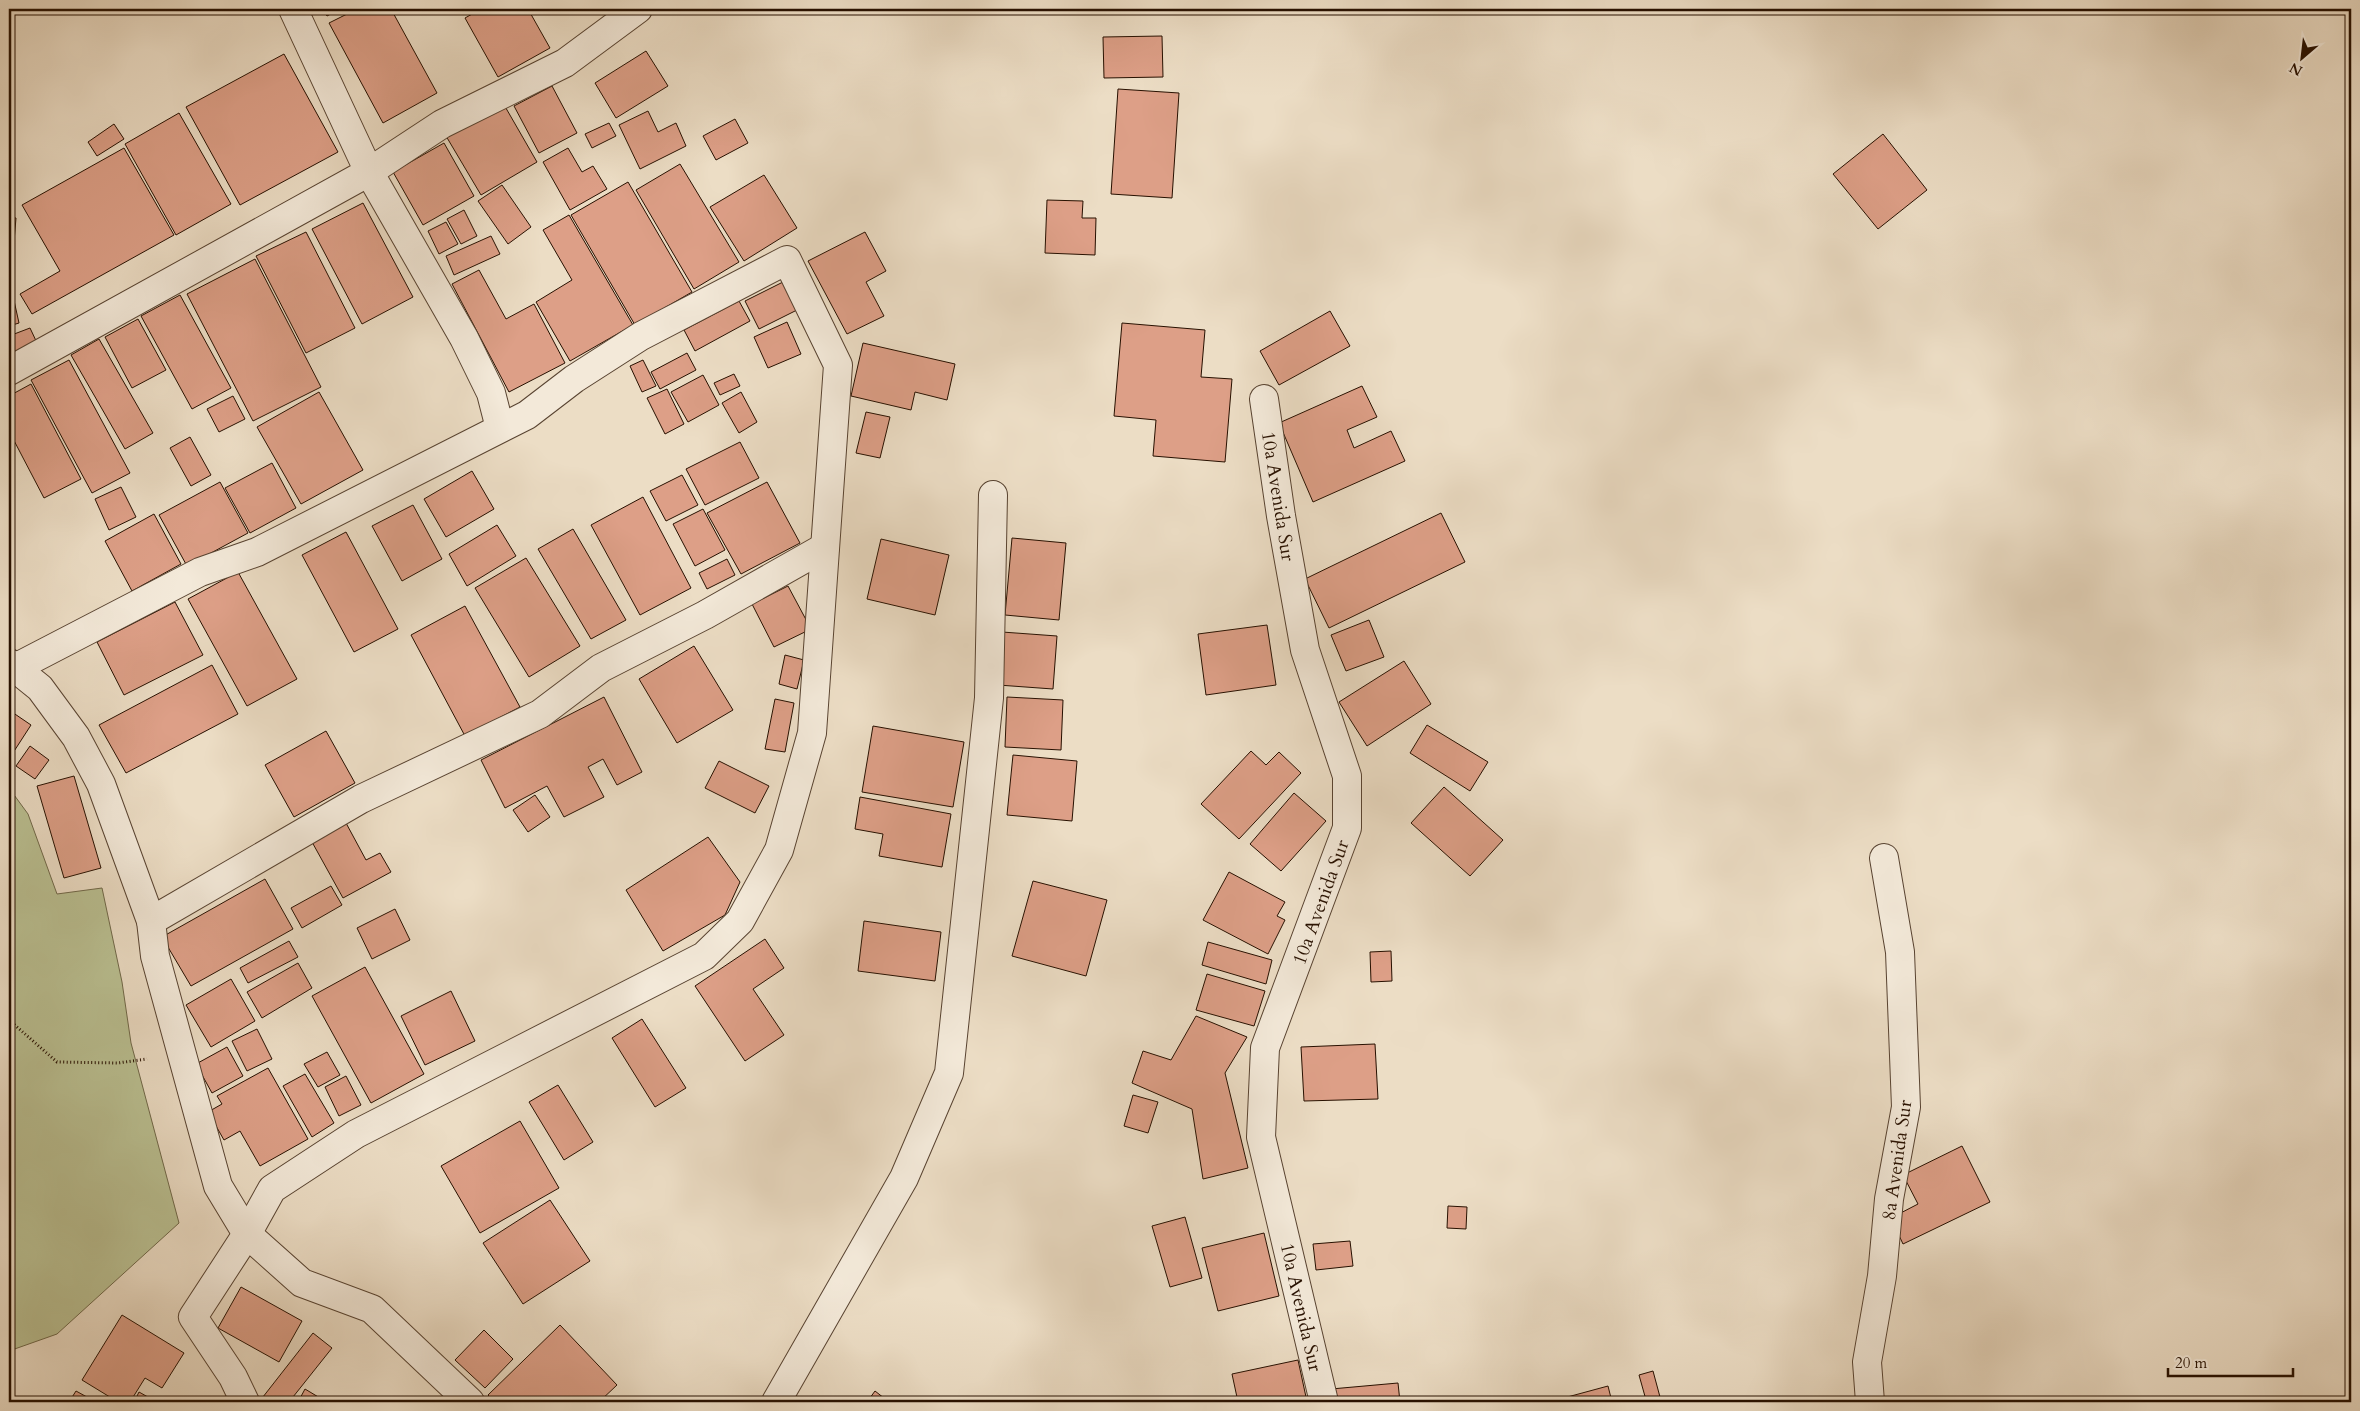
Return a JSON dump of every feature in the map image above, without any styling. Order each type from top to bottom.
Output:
[{"type":"street","points":[[293,9],[369,172],[464,338],[491,393],[500,428]]},
{"type":"street","points":[[9,371],[369,172],[442,124],[565,63],[638,9]]},
{"type":"street","points":[[245,1402],[233,1377],[193,1317],[247,1234],[272,1190],[356,1134],[704,956],[740,921],[779,850],[812,733],[838,365],[788,260],[641,336],[574,379],[527,415],[257,552],[200,572],[12,666],[40,688],[76,737],[102,784],[151,921],[155,956],[218,1186],[247,1234],[302,1283],[372,1309],[470,1402]]},
{"type":"street","name":"10a Avenida Sur","points":[[1264,399],[1280,516],[1305,650],[1347,776],[1347,828],[1265,1048],[1261,1137],[1324,1402]]},
{"type":"street","points":[[776,1402],[904,1178],[950,1073],[989,698],[993,495]]},
{"type":"street","points":[[151,921],[294,836],[361,799],[540,714],[601,668],[706,615],[825,547]]},
{"type":"street","name":"8a Avenida Sur","points":[[1870,1402],[1867,1362],[1882,1276],[1889,1199],[1906,1107],[1900,952],[1884,858]]},
{"type":"path","points":[[9,1020],[57,1062],[118,1063],[182,1055]]},
{"type":"green space","points":[[9,788],[28,814],[57,894],[102,888],[122,982],[131,1043],[179,1223],[57,1334],[9,1351]]},
{"type":"building","points":[[322,9],[340,9],[327,16]]},
{"type":"building","points":[[357,9],[391,9],[437,93],[383,123],[329,23]]},
{"type":"building","points":[[481,9],[528,9],[550,48],[498,77],[465,18]]},
{"type":"building","points":[[1162,36],[1163,77],[1104,78],[1103,37]]},
{"type":"building","points":[[646,51],[668,86],[616,118],[595,83]]},
{"type":"building","points":[[284,54],[338,152],[240,205],[186,107]]},
{"type":"building","points":[[552,86],[577,133],[539,153],[514,106]]},
{"type":"building","points":[[1118,89],[1179,93],[1172,198],[1111,194]]},
{"type":"building","points":[[503,103],[537,162],[481,195],[446,136]]},
{"type":"building","points":[[648,111],[658,132],[676,123],[686,146],[640,169],[619,125]]},
{"type":"building","points":[[179,113],[231,204],[176,235],[125,144]]},
{"type":"building","points":[[735,119],[748,143],[716,160],[703,136]]},
{"type":"building","points":[[609,123],[616,136],[592,148],[585,134]]},
{"type":"building","points":[[114,124],[124,139],[97,156],[88,142]]},
{"type":"building","points":[[1883,134],[1927,190],[1878,229],[1833,174]]},
{"type":"building","points":[[444,143],[474,196],[423,225],[393,172]]},
{"type":"building","points":[[124,148],[174,235],[32,314],[20,294],[60,271],[22,205]]},
{"type":"building","points":[[568,148],[582,172],[593,166],[607,189],[570,210],[543,162]]},
{"type":"building","points":[[680,164],[739,262],[694,289],[636,190]]},
{"type":"building","points":[[9,171],[13,171],[11,207],[9,207]]},
{"type":"building","points":[[764,175],[797,228],[744,261],[710,207]]},
{"type":"building","points":[[628,182],[692,292],[635,325],[571,215]]},
{"type":"building","points":[[502,185],[531,227],[508,244],[478,201]]},
{"type":"building","points":[[1047,200],[1083,201],[1082,218],[1096,218],[1095,255],[1045,253]]},
{"type":"building","points":[[363,203],[413,297],[362,324],[312,229]]},
{"type":"building","points":[[464,210],[477,236],[461,244],[447,219]]},
{"type":"building","points":[[569,215],[633,325],[570,361],[536,302],[572,280],[543,230]]},
{"type":"building","points":[[9,217],[16,218],[11,277],[9,277]]},
{"type":"building","points":[[446,222],[458,244],[439,254],[428,231]]},
{"type":"building","points":[[306,232],[355,328],[306,353],[256,256]]},
{"type":"building","points":[[865,232],[886,271],[866,282],[884,316],[847,334],[808,261]]},
{"type":"building","points":[[491,236],[500,254],[454,275],[446,256]]},
{"type":"building","points":[[255,259],[321,387],[253,421],[187,294]]},
{"type":"building","points":[[479,270],[506,319],[534,304],[565,363],[509,392],[452,284]]},
{"type":"building","points":[[783,282],[797,310],[759,329],[745,301]]},
{"type":"building","points":[[11,287],[19,323],[9,326],[9,288]]},
{"type":"building","points":[[180,295],[231,388],[192,409],[141,316]]},
{"type":"building","points":[[739,301],[750,321],[695,351],[684,330]]},
{"type":"building","points":[[1330,311],[1350,346],[1279,385],[1260,351]]},
{"type":"building","points":[[138,319],[166,370],[132,388],[105,337]]},
{"type":"building","points":[[787,322],[801,354],[768,368],[754,337]]},
{"type":"building","points":[[1122,323],[1205,330],[1201,377],[1232,379],[1225,462],[1153,456],[1156,420],[1114,416]]},
{"type":"building","points":[[30,328],[38,345],[9,357],[9,336]]},
{"type":"building","points":[[99,339],[153,433],[125,449],[71,355]]},
{"type":"building","points":[[863,343],[955,364],[947,400],[915,392],[911,410],[851,396]]},
{"type":"building","points":[[687,353],[696,370],[660,389],[651,372]]},
{"type":"building","points":[[69,360],[130,473],[92,493],[31,380]]},
{"type":"building","points":[[643,360],[656,386],[642,392],[630,366]]},
{"type":"building","points":[[734,374],[740,386],[720,395],[714,383]]},
{"type":"building","points":[[703,375],[719,405],[688,422],[671,392]]},
{"type":"building","points":[[31,384],[81,479],[44,498],[9,431],[9,396]]},
{"type":"building","points":[[1362,386],[1377,417],[1347,430],[1354,448],[1391,431],[1405,461],[1313,502],[1279,423]]},
{"type":"building","points":[[667,389],[684,424],[665,434],[647,398]]},
{"type":"building","points":[[319,392],[363,470],[301,504],[257,427]]},
{"type":"building","points":[[741,392],[757,422],[739,433],[722,403]]},
{"type":"building","points":[[233,396],[245,419],[219,432],[207,409]]},
{"type":"building","points":[[866,412],[890,417],[880,458],[856,453]]},
{"type":"building","points":[[190,437],[211,475],[191,486],[170,448]]},
{"type":"building","points":[[740,442],[759,478],[705,505],[686,469]]},
{"type":"building","points":[[272,463],[296,508],[250,533],[225,488]]},
{"type":"building","points":[[472,471],[494,509],[446,537],[424,499]]},
{"type":"building","points":[[682,475],[698,505],[666,521],[650,491]]},
{"type":"building","points":[[220,482],[248,533],[187,566],[159,515]]},
{"type":"building","points":[[767,482],[800,543],[741,574],[707,513]]},
{"type":"building","points":[[121,487],[136,517],[109,530],[95,499]]},
{"type":"building","points":[[643,497],[691,588],[640,615],[591,525]]},
{"type":"building","points":[[413,505],[442,559],[402,581],[372,526]]},
{"type":"building","points":[[703,509],[725,550],[695,566],[673,524]]},
{"type":"building","points":[[1441,513],[1465,562],[1329,628],[1305,579]]},
{"type":"building","points":[[154,514],[181,564],[132,591],[105,541]]},
{"type":"building","points":[[497,525],[516,556],[467,586],[449,554]]},
{"type":"building","points":[[573,529],[626,620],[591,639],[538,549]]},
{"type":"building","points":[[346,532],[398,629],[354,652],[302,555]]},
{"type":"building","points":[[1012,538],[1066,543],[1059,620],[1005,615]]},
{"type":"building","points":[[881,539],[949,555],[935,615],[867,599]]},
{"type":"building","points":[[526,558],[580,646],[529,677],[475,588]]},
{"type":"building","points":[[727,559],[735,575],[707,589],[699,573]]},
{"type":"building","points":[[238,572],[297,679],[247,706],[188,599]]},
{"type":"building","points":[[788,586],[811,629],[774,647],[752,604]]},
{"type":"building","points":[[175,602],[203,655],[124,695],[97,642]]},
{"type":"building","points":[[465,606],[520,707],[465,736],[411,635]]},
{"type":"building","points":[[1369,620],[1384,657],[1346,671],[1331,635]]},
{"type":"building","points":[[1267,625],[1276,685],[1206,695],[1198,634]]},
{"type":"building","points":[[1002,632],[1057,636],[1053,689],[998,685]]},
{"type":"building","points":[[694,646],[733,710],[677,743],[639,679]]},
{"type":"building","points":[[785,655],[804,660],[797,689],[779,684]]},
{"type":"building","points":[[1404,661],[1431,704],[1367,746],[1339,702]]},
{"type":"building","points":[[212,665],[238,714],[126,773],[99,725]]},
{"type":"building","points":[[604,697],[642,772],[617,785],[603,759],[588,767],[604,797],[564,817],[547,786],[505,808],[481,760]]},
{"type":"building","points":[[1007,697],[1063,700],[1061,750],[1005,747]]},
{"type":"building","points":[[775,699],[794,703],[785,752],[765,749]]},
{"type":"building","points":[[9,710],[31,725],[9,759]]},
{"type":"building","points":[[1427,725],[1488,762],[1470,791],[1410,753]]},
{"type":"building","points":[[873,726],[964,742],[953,807],[862,792]]},
{"type":"building","points":[[326,731],[355,783],[294,817],[265,765]]},
{"type":"building","points":[[30,746],[49,760],[35,779],[16,766]]},
{"type":"building","points":[[1251,751],[1266,765],[1279,752],[1301,773],[1239,839],[1201,804]]},
{"type":"building","points":[[1013,755],[1077,761],[1072,821],[1007,815]]},
{"type":"building","points":[[719,761],[769,786],[755,813],[705,788]]},
{"type":"building","points":[[74,776],[101,868],[64,878],[37,786]]},
{"type":"building","points":[[1444,787],[1503,840],[1470,876],[1411,823]]},
{"type":"building","points":[[1294,793],[1326,821],[1281,871],[1250,844]]},
{"type":"building","points":[[535,795],[550,817],[528,832],[513,810]]},
{"type":"building","points":[[860,797],[951,814],[942,867],[879,856],[883,834],[855,829]]},
{"type":"building","points":[[346,823],[366,860],[380,853],[391,872],[343,898],[312,842]]},
{"type":"building","points":[[708,837],[740,882],[725,915],[663,951],[626,890]]},
{"type":"building","points":[[1229,872],[1285,902],[1277,916],[1285,920],[1268,954],[1203,920]]},
{"type":"building","points":[[265,879],[293,929],[191,986],[162,937]]},
{"type":"building","points":[[1033,881],[1107,900],[1086,976],[1012,956]]},
{"type":"building","points":[[331,886],[342,905],[302,928],[291,908]]},
{"type":"building","points":[[395,909],[410,940],[372,959],[357,928]]},
{"type":"building","points":[[864,921],[941,932],[935,981],[858,971]]},
{"type":"building","points":[[765,939],[784,968],[753,989],[784,1035],[745,1061],[695,986]]},
{"type":"building","points":[[289,941],[298,957],[248,983],[240,968]]},
{"type":"building","points":[[1208,942],[1272,960],[1266,984],[1202,965]]},
{"type":"building","points":[[1391,951],[1392,981],[1371,982],[1370,952]]},
{"type":"building","points":[[298,963],[312,988],[262,1018],[247,992]]},
{"type":"building","points":[[365,967],[424,1074],[371,1103],[312,996]]},
{"type":"building","points":[[1207,974],[1265,991],[1254,1026],[1196,1010]]},
{"type":"building","points":[[231,979],[255,1021],[211,1047],[186,1005]]},
{"type":"building","points":[[451,991],[475,1041],[425,1065],[401,1016]]},
{"type":"building","points":[[1196,1016],[1247,1037],[1225,1073],[1248,1168],[1203,1179],[1192,1109],[1132,1083],[1143,1051],[1171,1060]]},
{"type":"building","points":[[642,1019],[686,1088],[655,1107],[612,1038]]},
{"type":"building","points":[[257,1029],[272,1059],[247,1071],[232,1041]]},
{"type":"building","points":[[1375,1044],[1378,1099],[1304,1101],[1301,1047]]},
{"type":"building","points":[[227,1047],[243,1076],[212,1093],[196,1064]]},
{"type":"building","points":[[327,1052],[340,1075],[318,1087],[304,1064]]},
{"type":"building","points":[[268,1068],[308,1139],[260,1166],[240,1131],[224,1140],[208,1112],[222,1104],[217,1096]]},
{"type":"building","points":[[305,1074],[334,1123],[312,1137],[283,1086]]},
{"type":"building","points":[[346,1076],[361,1105],[339,1116],[325,1087]]},
{"type":"building","points":[[558,1085],[593,1142],[564,1160],[529,1102]]},
{"type":"building","points":[[1133,1095],[1158,1102],[1148,1133],[1124,1126]]},
{"type":"building","points":[[520,1121],[559,1188],[480,1233],[441,1166]]},
{"type":"building","points":[[1962,1146],[1990,1202],[1903,1244],[1891,1218],[1918,1204],[1903,1175]]},
{"type":"building","points":[[550,1200],[590,1261],[523,1304],[483,1243]]},
{"type":"building","points":[[1448,1206],[1467,1207],[1466,1229],[1447,1228]]},
{"type":"building","points":[[1185,1217],[1202,1278],[1170,1287],[1152,1226]]},
{"type":"building","points":[[1264,1233],[1279,1296],[1218,1311],[1202,1248]]},
{"type":"building","points":[[1350,1241],[1353,1266],[1316,1270],[1313,1244]]},
{"type":"building","points":[[241,1287],[302,1321],[279,1362],[218,1328]]},
{"type":"building","points":[[122,1315],[184,1353],[162,1388],[145,1378],[130,1402],[118,1402],[82,1380]]},
{"type":"building","points":[[560,1325],[617,1385],[599,1402],[495,1402],[488,1395]]},
{"type":"building","points":[[484,1330],[513,1359],[485,1388],[455,1360]]},
{"type":"building","points":[[313,1333],[332,1348],[289,1402],[259,1402]]},
{"type":"building","points":[[1298,1360],[1306,1397],[1282,1402],[1238,1402],[1232,1374]]},
{"type":"building","points":[[1653,1371],[1660,1397],[1646,1400],[1639,1375]]},
{"type":"building","points":[[1398,1383],[1400,1402],[1332,1402],[1331,1389]]},
{"type":"building","points":[[1608,1386],[1612,1402],[1561,1402],[1560,1399]]},
{"type":"building","points":[[305,1389],[325,1401],[298,1402]]},
{"type":"building","points":[[76,1391],[96,1402],[69,1402]]},
{"type":"building","points":[[875,1391],[889,1402],[867,1402]]},
{"type":"building","points":[[139,1392],[155,1401],[134,1402]]}]
